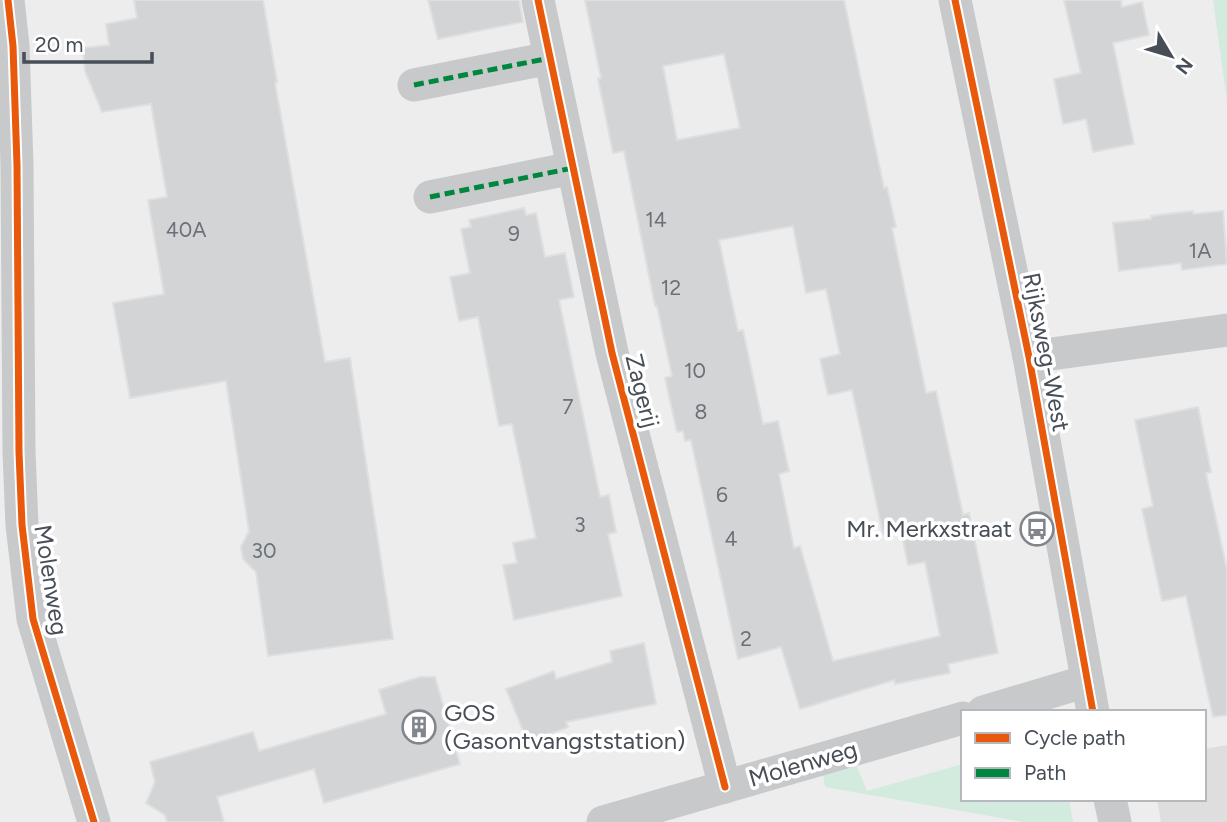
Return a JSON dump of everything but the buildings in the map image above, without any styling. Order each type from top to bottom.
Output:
[{"type":"street","name":"Molenweg","points":[[8,0],[13,46],[17,165],[22,526],[33,619],[94,822]]},
{"type":"street","name":"Zagerij","points":[[538,0],[612,352],[725,787]]},
{"type":"street","name":"Rijksweg-West","points":[[955,0],[1029,357],[1090,697]]},
{"type":"street","points":[[414,85],[551,58]]},
{"type":"street","points":[[430,197],[573,168]]},
{"type":"street","points":[[1029,357],[1227,330]]},
{"type":"street","points":[[997,710],[1090,697]]},
{"type":"street","name":"Molenweg","points":[[603,822],[961,719]]},
{"type":"street","points":[[1110,801],[1115,822]]},
{"type":"shaded area","points":[[1227,745],[1227,822],[1161,822],[1157,801],[1206,801],[1206,749]]},
{"type":"green space","points":[[1213,0],[1227,0],[1227,101]]},
{"type":"green space","points":[[855,762],[867,791],[961,765],[961,801],[1069,801],[1073,822],[1023,822],[825,787],[823,773]]},
{"type":"marked path","points":[[414,85],[550,58]]},
{"type":"marked path","points":[[430,197],[573,168]]},
{"type":"cycle path","points":[[8,0],[13,46],[17,165],[22,525],[33,619],[94,822]]},
{"type":"cycle path","points":[[538,0],[612,353],[725,787]]},
{"type":"cycle path","points":[[955,0],[1029,357],[1093,710]]},
{"type":"place","name":"Mr. Merkxstraat","points":[[1037,529]]},
{"type":"place","name":"GOS (Gasontvangststation)","points":[[419,727]]}]
